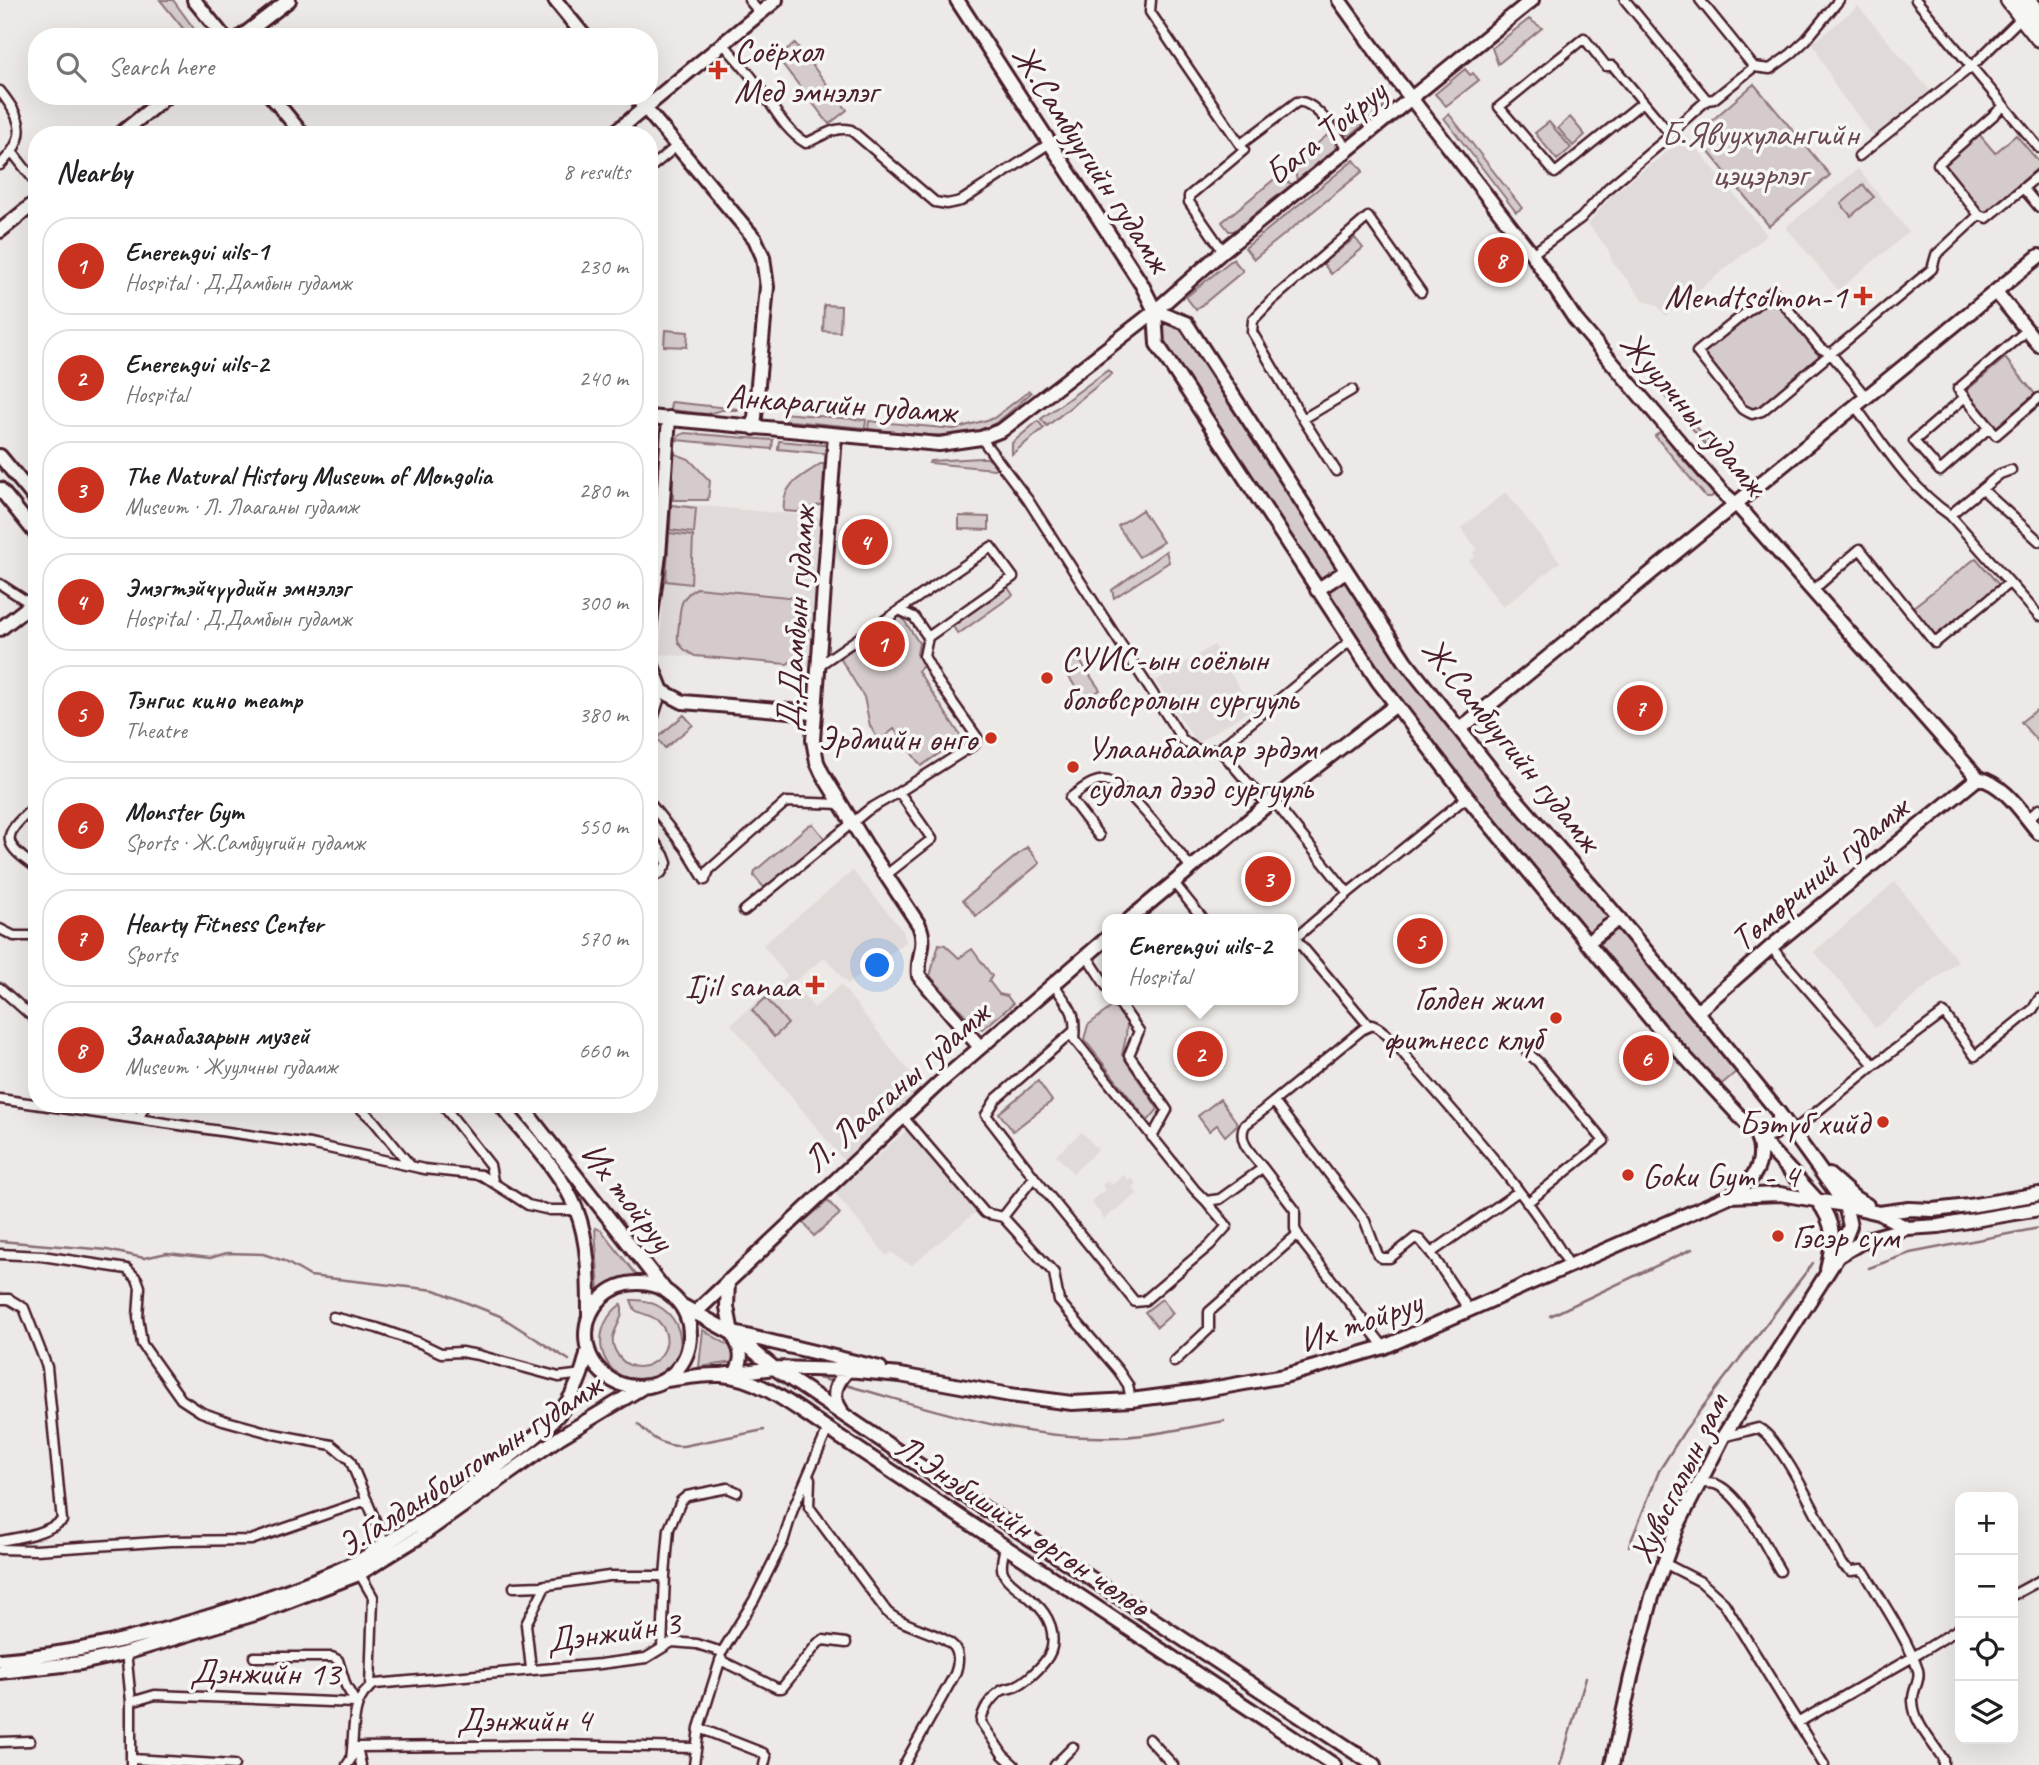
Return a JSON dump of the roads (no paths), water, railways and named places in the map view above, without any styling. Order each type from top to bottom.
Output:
[{"type":"highway","points":[[2009,0],[2031,16]]},
{"type":"highway","points":[[2027,0],[2039,38]]},
{"type":"main road","points":[[194,0],[217,28]]},
{"type":"main road","points":[[253,28],[289,0]]},
{"type":"main road","points":[[555,0],[578,28]]},
{"type":"main road","points":[[658,96],[776,0]]},
{"type":"main road","name":"Ж.Самбуугийн гудамж","points":[[957,0],[1142,285],[1155,311],[1157,344],[1350,641],[1467,797],[1587,943],[1693,1067],[1755,1130],[1828,1214],[1833,1241],[1825,1275]]},
{"type":"main road","name":"Жуулчны гудамж","points":[[1339,0],[1532,254],[1575,319],[1722,492],[1737,505],[1978,778],[1999,786],[2039,833]]},
{"type":"main road","name":"Бага Тойруу","points":[[1155,311],[1223,251],[1532,0]]},
{"type":"main road","points":[[130,126],[156,105]]},
{"type":"main road","points":[[278,105],[296,126]]},
{"type":"main road","points":[[623,126],[647,105]]},
{"type":"main road","points":[[645,107],[755,239],[763,257],[767,287],[754,428]]},
{"type":"main road","points":[[0,231],[28,208]]},
{"type":"main road","points":[[1460,730],[2039,256]]},
{"type":"main road","points":[[1996,292],[2039,345]]},
{"type":"main road","name":"Ж.Самбуугийн гудамж","points":[[1155,311],[1186,323],[1405,661],[1501,782],[1619,918],[1779,1113],[1845,1205]]},
{"type":"main road","name":"Анкарагийн гудамж","points":[[658,417],[939,444],[981,438],[1002,430],[1155,311]]},
{"type":"main road","points":[[658,562],[669,418]]},
{"type":"main road","name":"Д.Дамбын гудамж","points":[[835,435],[813,713],[813,740],[817,762],[852,823],[919,925],[924,936],[919,976],[979,1046]]},
{"type":"main road","points":[[0,456],[28,490]]},
{"type":"main road","points":[[0,489],[28,523]]},
{"type":"main road","points":[[1317,590],[1346,571]]},
{"type":"main road","points":[[0,629],[28,607]]},
{"type":"main road","points":[[658,678],[663,691],[683,702],[813,713]]},
{"type":"main road","points":[[1136,914],[1270,803],[1396,705]]},
{"type":"main road","name":"Төмөрчний гудамж","points":[[1697,1012],[1771,947],[1978,778]]},
{"type":"main road","points":[[1587,943],[1619,918]]},
{"type":"main road","name":"Л. Лааганы гудамж","points":[[696,1312],[798,1213],[979,1046],[1102,942]]},
{"type":"main road","name":"Их тойруу","points":[[507,1113],[562,1182],[576,1210],[585,1245],[589,1318]]},
{"type":"main road","name":"Их тойруу","points":[[527,1113],[664,1290]]},
{"type":"main road","points":[[1755,1130],[1765,1135],[1774,1133],[1779,1125],[1779,1113]]},
{"type":"main road","points":[[1729,1196],[1750,1182],[1758,1167],[1760,1151],[1755,1130]]},
{"type":"main road","points":[[1812,1161],[1855,1198],[1907,1228]]},
{"type":"main road","name":"Их тойруу","points":[[681,1305],[732,1333],[774,1368],[848,1370],[900,1375],[1072,1403],[1131,1400],[1284,1376],[1384,1347],[1729,1196],[1780,1194],[1845,1205]]},
{"type":"main road","points":[[1838,1256],[1850,1226],[1845,1205],[1879,1213],[1909,1209],[1933,1210],[2039,1194]]},
{"type":"main road","points":[[1838,1256],[1867,1240],[1907,1228],[1939,1226],[2039,1209]]},
{"type":"main road","name":"Хувьсгалын зам","points":[[1612,1765],[1652,1597],[1677,1527],[1723,1437],[1838,1256]]},
{"type":"main road","points":[[728,1281],[727,1307],[742,1362],[736,1372]]},
{"type":"main road","points":[[650,1284],[664,1290],[681,1305],[688,1320],[691,1337],[687,1354],[678,1369],[666,1380],[643,1387],[631,1387],[609,1378],[593,1360],[586,1334],[589,1318],[602,1299],[620,1286],[650,1284]]},
{"type":"main road","name":"Их тойруу","points":[[732,1333],[864,1363],[900,1375]]},
{"type":"main road","name":"Э.Галданбошготын гудамж","points":[[356,1569],[385,1544],[476,1483],[548,1426],[575,1392],[583,1374],[588,1349]]},
{"type":"main road","points":[[721,1375],[774,1368]]},
{"type":"main road","name":"Л.Энэбишийн өргөн чөлөө","points":[[774,1368],[1374,1765]]},
{"type":"main road","points":[[843,1414],[837,1404],[835,1391],[836,1385],[848,1370]]},
{"type":"main road","name":"Л.Энэбишийн өргөн чөлөө","points":[[666,1380],[721,1375],[744,1380],[765,1390],[828,1429],[1334,1765]]},
{"type":"main road","name":"Э.Галданбошготын гудамж","points":[[0,1672],[81,1663],[356,1569],[419,1537],[560,1437],[643,1387]]},
{"type":"main road","name":"Э.Галданбошготын гудамж","points":[[0,1660],[125,1647]]},
{"type":"street","points":[[749,0],[760,13]]},
{"type":"street","points":[[1152,0],[1150,12],[1244,150],[1189,196],[1189,202],[1223,251]]},
{"type":"street","points":[[1625,0],[1707,100]]},
{"type":"street","points":[[1700,0],[1754,66],[1770,69],[1791,54],[1839,0]]},
{"type":"street","points":[[1916,0],[2039,148]]},
{"type":"street","points":[[1859,156],[2031,16]]},
{"type":"street","points":[[1643,102],[1555,173],[1499,107],[1584,38],[1606,66],[1613,65],[1671,135]]},
{"type":"street","points":[[723,43],[796,137],[806,143],[833,130],[851,130],[935,202],[947,204],[961,201],[1050,143]]},
{"type":"street","points":[[1532,254],[1581,218],[1608,188],[1671,135],[1707,100],[1714,99],[1754,66]]},
{"type":"street","points":[[0,91],[15,110],[19,121],[18,140],[13,153],[0,165]]},
{"type":"street","points":[[1241,144],[1297,102],[1303,101],[1332,127],[1348,150]]},
{"type":"street","points":[[2004,106],[1938,164],[1979,215],[1987,218],[2039,175]]},
{"type":"street","points":[[658,162],[678,145]]},
{"type":"street","points":[[13,153],[28,172]]},
{"type":"street","points":[[2023,188],[2039,207]]},
{"type":"street","points":[[1866,397],[1831,354],[1820,348],[1773,291],[1697,352],[1742,409],[1752,414],[1762,411],[1831,354],[1932,269],[1936,255],[1979,215]]},
{"type":"street","points":[[1336,471],[1252,332],[1253,320],[1271,301],[1368,217],[1421,292]]},
{"type":"street","points":[[2027,330],[1958,389],[1996,435],[2039,398]]},
{"type":"street","points":[[1303,419],[1352,390]]},
{"type":"street","points":[[1965,397],[1914,441],[1940,471],[1990,427]]},
{"type":"street","points":[[1855,405],[1919,490],[1934,505],[1950,514],[2039,616]]},
{"type":"street","points":[[981,438],[1028,500],[1182,739],[1195,750],[1206,752],[1219,749],[1350,641]]},
{"type":"street","points":[[1950,514],[2000,474],[2011,470]]},
{"type":"street","points":[[1983,490],[2039,541]]},
{"type":"street","points":[[744,911],[869,810],[975,744],[977,737],[937,680],[924,656],[928,637],[1013,577],[991,547],[818,666]]},
{"type":"street","points":[[1813,590],[1860,549],[1936,643],[2009,583]]},
{"type":"street","points":[[0,584],[28,599]]},
{"type":"street","points":[[899,610],[914,617],[928,637]]},
{"type":"street","points":[[658,705],[663,691]]},
{"type":"street","points":[[1219,749],[1348,893]]},
{"type":"street","points":[[1099,836],[1070,798],[1092,782],[1113,782],[1127,793],[1191,867]]},
{"type":"street","points":[[886,876],[932,839],[899,792]]},
{"type":"street","points":[[1298,936],[1467,797]]},
{"type":"street","points":[[658,813],[706,877],[709,870],[786,803],[794,801],[841,804]]},
{"type":"street","points":[[2027,820],[2039,810]]},
{"type":"street","points":[[28,812],[12,826],[9,837],[12,850],[28,862]]},
{"type":"street","points":[[658,847],[667,863],[658,874]]},
{"type":"street","points":[[1174,883],[1199,914]]},
{"type":"street","points":[[0,929],[14,936],[28,936]]},
{"type":"street","points":[[1298,944],[1369,1026],[1380,1029],[1402,1053],[1519,1191],[1570,1266]]},
{"type":"street","points":[[1771,947],[1874,1065]]},
{"type":"street","points":[[1086,955],[1102,979]]},
{"type":"street","points":[[1053,982],[1071,1006],[1075,1021],[1074,1039],[1227,1227],[1210,1245],[1139,1303],[1135,1302],[986,1115],[996,1099],[1074,1031]]},
{"type":"street","points":[[0,988],[28,1013]]},
{"type":"street","points":[[1793,1132],[1874,1065],[1944,1013],[1975,1056],[2033,1009],[2039,999]]},
{"type":"street","points":[[1120,1005],[1139,1031],[1129,1055],[1167,1110],[1152,1137]]},
{"type":"street","points":[[1369,1026],[1245,1125],[1241,1132],[1243,1141],[1295,1210],[1295,1229],[1298,1234],[1384,1347]]},
{"type":"street","points":[[1527,1052],[1604,1141],[1527,1203]]},
{"type":"street","points":[[0,1099],[28,1103]]},
{"type":"street","points":[[1275,1102],[1365,1221],[1378,1255],[1390,1258],[1415,1238],[1420,1240],[1469,1310]]},
{"type":"street","points":[[97,1113],[310,1144],[410,1166],[480,1175],[528,1205],[551,1210],[576,1210]]},
{"type":"street","points":[[131,1113],[138,1119]]},
{"type":"street","points":[[138,1119],[141,1113]]},
{"type":"street","points":[[366,1113],[410,1166]]},
{"type":"street","points":[[449,1113],[490,1165],[493,1181]]},
{"type":"street","points":[[904,1117],[985,1213],[1003,1217],[1054,1273],[1059,1301],[1118,1370],[1128,1385],[1131,1400]]},
{"type":"street","points":[[1206,1201],[1220,1199],[1263,1168]]},
{"type":"street","points":[[1003,1217],[1034,1177]]},
{"type":"street","points":[[1431,1253],[1519,1191]]},
{"type":"street","points":[[1174,1362],[1209,1329],[1209,1312],[1298,1234]]},
{"type":"street","points":[[0,1254],[41,1256],[127,1269],[137,1279],[140,1287],[138,1317],[142,1343],[181,1399],[201,1412],[223,1420],[274,1434],[332,1445],[350,1460],[385,1544]]},
{"type":"street","points":[[0,1299],[9,1299],[24,1308],[47,1367],[62,1521],[37,1534],[0,1541]]},
{"type":"street","points":[[334,1317],[388,1332],[441,1353],[478,1354],[559,1377],[583,1374]]},
{"type":"street","points":[[1723,1437],[1758,1428],[1772,1439],[1843,1565],[1851,1571],[1861,1570],[1866,1573],[1913,1657],[1919,1674],[1912,1697],[1913,1708],[1918,1723],[1943,1759],[1943,1765]]},
{"type":"street","name":"Дэнжийн 3","points":[[370,1687],[375,1684],[646,1658],[672,1642],[697,1644],[721,1656],[754,1600],[783,1542],[793,1509],[828,1429]]},
{"type":"street","points":[[811,1470],[810,1507],[874,1596],[892,1617],[946,1641],[955,1648],[958,1657],[955,1674],[904,1765]]},
{"type":"street","points":[[1699,1483],[1714,1484],[1734,1499],[1751,1521],[1780,1571]]},
{"type":"street","points":[[662,1648],[669,1529],[681,1501],[687,1496],[728,1488],[737,1492]]},
{"type":"street","points":[[0,1549],[36,1550],[170,1541],[251,1540],[367,1500]]},
{"type":"street","points":[[1004,1546],[1001,1569],[1048,1617],[1052,1627],[1052,1648],[1048,1658],[1018,1685],[1001,1690],[982,1712],[981,1722],[1003,1755],[1014,1765]]},
{"type":"street","points":[[1664,1563],[1701,1582],[1718,1597],[1743,1631],[1824,1765]]},
{"type":"street","points":[[347,1765],[355,1746],[356,1703],[370,1687],[373,1597],[356,1569]]},
{"type":"street","points":[[514,1587],[609,1576],[665,1576]]},
{"type":"street","points":[[2018,1592],[2039,1581]]},
{"type":"street","points":[[531,1669],[526,1624],[546,1585]]},
{"type":"street","points":[[1799,1722],[1955,1631]]},
{"type":"street","points":[[694,1765],[699,1728],[721,1656],[777,1688],[782,1688],[818,1643],[823,1640],[846,1643]]},
{"type":"street","points":[[125,1647],[136,1762],[234,1765]]},
{"type":"street","name":"Дэнжийн 13","points":[[254,1657],[332,1657],[338,1660],[346,1686],[356,1703]]},
{"type":"street","name":"Дэнжийн 13","points":[[131,1702],[155,1695],[356,1703]]},
{"type":"street","points":[[699,1728],[763,1753],[766,1757],[764,1765]]},
{"type":"street","points":[[1150,1739],[1173,1765]]},
{"type":"street","points":[[0,1742],[30,1741]]},
{"type":"street","name":"Дэнжийн 4","points":[[355,1746],[556,1745],[695,1748]]},
{"type":"street","points":[[355,1746],[361,1765]]},
{"type":"street","points":[[1055,1765],[1073,1746]]},
{"type":"waterway","points":[[1869,1268],[1910,1253],[2039,1228]]},
{"type":"waterway","points":[[0,1241],[107,1250],[144,1258],[167,1253],[210,1258],[227,1253],[263,1254],[284,1261],[310,1276],[435,1290],[500,1316],[569,1360]]},
{"type":"waterway","points":[[1550,1316],[1692,1249]]},
{"type":"waterway","points":[[1629,1546],[1659,1471],[1685,1430],[1813,1263]]},
{"type":"waterway","points":[[818,1378],[835,1382]]},
{"type":"waterway","points":[[842,1384],[944,1413],[1048,1434],[1118,1437],[1224,1421]]},
{"type":"waterway","points":[[638,1424],[658,1441],[676,1446],[764,1430]]},
{"type":"waterway","points":[[1560,1765],[1586,1677]]},
{"type":"place","name":"Соёрхол Мед эмнэлэг","points":[[718,70]]},
{"type":"place","name":"Занабазарын музей","points":[[1501,260]]},
{"type":"place","name":"Mendtsolmon-1","points":[[1863,296]]},
{"type":"place","name":"Эмэгтэйчүүдийн эмнэлэг","points":[[865,542]]},
{"type":"place","name":"Enerengui uils-1","points":[[882,644]]},
{"type":"place","name":"СУИС-ын соёлын боловсролын сургууль","points":[[1047,678]]},
{"type":"place","name":"Hearty Fitness Center","points":[[1640,708]]},
{"type":"place","name":"Эрдмийн өнгө","points":[[991,738]]},
{"type":"place","name":"Улаанбаатар эрдэм судлал дээд сургууль","points":[[1073,767]]},
{"type":"place","name":"The Natural History Museum of Mongolia","points":[[1268,879]]},
{"type":"place","name":"Тэнгис кино театр","points":[[1420,941]]},
{"type":"place","name":"Ijil sanaa","points":[[815,985]]},
{"type":"place","name":"Голден жим фитнесс клуб","points":[[1556,1018]]},
{"type":"place","name":"Enerengui uils-2","points":[[1200,1054]]},
{"type":"place","name":"Monster Gym","points":[[1646,1058]]},
{"type":"place","name":"Бэтүб хийд","points":[[1883,1122]]},
{"type":"place","name":"Goku Gym - 4","points":[[1628,1175]]},
{"type":"place","name":"Гэсэр сүм","points":[[1778,1236]]},
{"type":"park label","name":"Б.Явуухулангийн цэцэрлэг","points":[[1760,153]]}]
